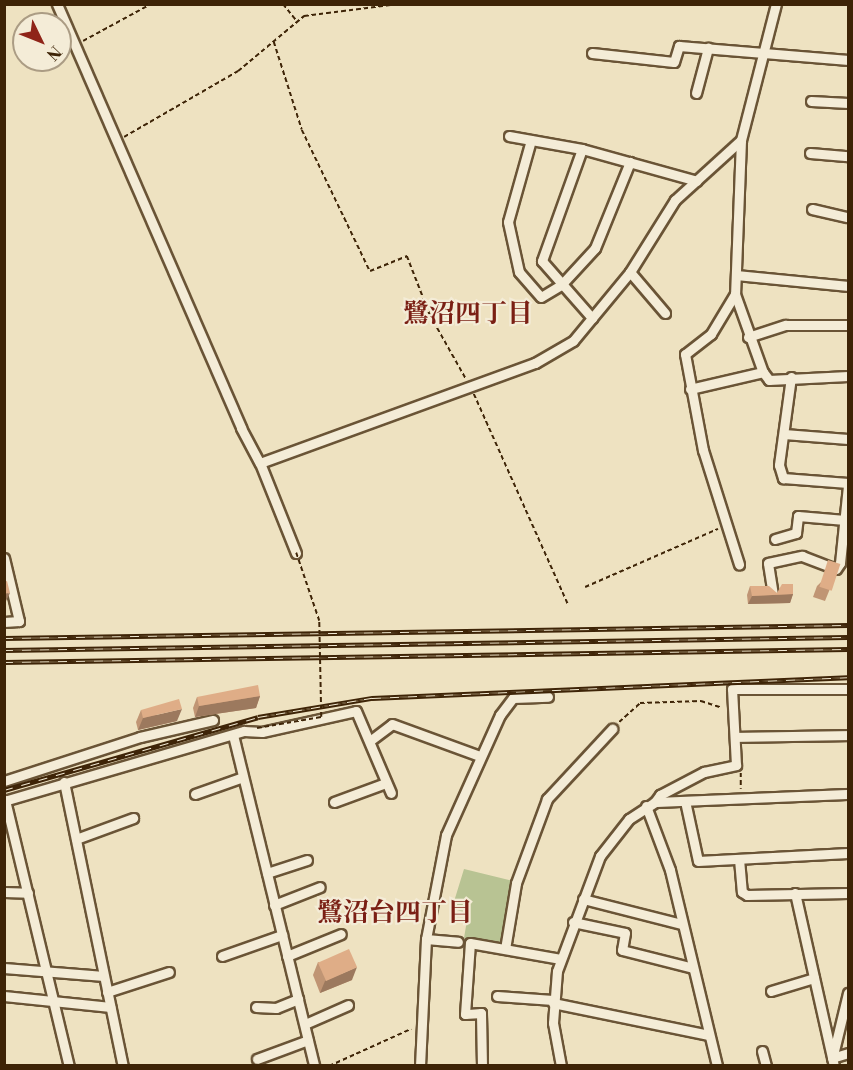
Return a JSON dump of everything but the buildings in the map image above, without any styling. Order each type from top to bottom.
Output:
[{"type":"street","points":[[57,4],[118,140],[241,428],[260,463],[296,553]]},
{"type":"street","points":[[776,4],[741,140],[735,294],[748,337],[769,380],[791,377],[849,376]]},
{"type":"street","points":[[592,53],[674,62],[680,46],[763,56],[849,60]]},
{"type":"street","points":[[696,93],[708,48]]},
{"type":"street","points":[[811,101],[849,103]]},
{"type":"street","points":[[509,136],[582,149],[697,181]]},
{"type":"street","points":[[531,140],[508,222],[510,247],[519,272],[542,297],[561,285],[595,248],[630,162]]},
{"type":"street","points":[[260,463],[550,356],[573,341],[630,272],[675,200],[741,140]]},
{"type":"street","points":[[582,149],[542,261],[592,318]]},
{"type":"street","points":[[810,153],[849,156]]},
{"type":"street","points":[[812,209],[849,217]]},
{"type":"street","points":[[630,272],[664,313]]},
{"type":"street","points":[[736,275],[849,286]]},
{"type":"street","points":[[735,294],[711,334],[684,354],[703,450],[739,564]]},
{"type":"street","points":[[748,337],[786,325],[849,325]]},
{"type":"street","points":[[690,389],[764,372]]},
{"type":"street","points":[[773,595],[768,563],[802,556],[836,569],[840,563],[849,484],[783,478],[779,465],[791,377]]},
{"type":"street","points":[[784,434],[849,440]]},
{"type":"street","points":[[775,539],[796,533],[798,516],[846,516]]},
{"type":"street","points":[[4,558],[19,621],[4,622]]},
{"type":"street","points":[[561,1065],[553,1001],[561,959],[573,922],[606,845],[660,795],[704,772],[736,765],[732,689],[849,689]]},
{"type":"street","points":[[420,1065],[426,939],[446,836],[480,756],[513,698],[548,697]]},
{"type":"street","points":[[69,1065],[5,800],[233,735],[356,711],[371,740],[391,793]]},
{"type":"street","points":[[4,781],[140,737],[213,720]]},
{"type":"street","points":[[371,740],[392,724],[480,756]]},
{"type":"street","points":[[505,949],[516,883],[547,799],[612,729]]},
{"type":"street","points":[[233,735],[314,1065]]},
{"type":"street","points":[[736,737],[849,735]]},
{"type":"street","points":[[195,794],[243,777]]},
{"type":"street","points":[[64,782],[123,1065]]},
{"type":"street","points":[[334,802],[386,783]]},
{"type":"street","points":[[650,804],[849,794]]},
{"type":"street","points":[[685,801],[698,861],[849,853]]},
{"type":"street","points":[[650,804],[669,870],[717,1065]]},
{"type":"street","points":[[76,839],[133,818]]},
{"type":"street","points":[[267,873],[307,860]]},
{"type":"street","points":[[739,860],[742,892],[747,895],[849,893]]},
{"type":"street","points":[[274,905],[320,887]]},
{"type":"street","points":[[4,892],[28,893]]},
{"type":"street","points":[[795,893],[832,1063]]},
{"type":"street","points":[[583,899],[681,924]]},
{"type":"street","points":[[573,922],[625,933],[622,950],[693,968]]},
{"type":"street","points":[[287,956],[341,934]]},
{"type":"street","points":[[222,956],[282,935]]},
{"type":"street","points":[[426,939],[458,942]]},
{"type":"street","points":[[482,1065],[481,1013],[465,1014],[470,943],[561,959]]},
{"type":"street","points":[[4,968],[104,976]]},
{"type":"street","points":[[107,992],[169,972]]},
{"type":"street","points":[[771,991],[814,978]]},
{"type":"street","points":[[832,1063],[849,993]]},
{"type":"street","points":[[4,996],[110,1007]]},
{"type":"street","points":[[497,996],[553,1001],[709,1035]]},
{"type":"street","points":[[256,1007],[276,1008],[298,999]]},
{"type":"street","points":[[305,1024],[348,1005]]},
{"type":"street","points":[[257,1059],[308,1040]]},
{"type":"street","points":[[762,1051],[765,1065]]},
{"type":"street","points":[[832,1063],[849,1053]]},
{"type":"path","points":[[74,45],[151,4]]},
{"type":"path","points":[[283,4],[297,21]]},
{"type":"path","points":[[118,140],[238,71],[304,16],[398,4]]},
{"type":"path","points":[[274,42],[302,130],[370,271],[406,256],[430,315],[470,386],[568,604]]},
{"type":"path","points":[[585,587],[728,525]]},
{"type":"path","points":[[257,728],[321,717],[319,621],[296,553]]},
{"type":"path","points":[[612,729],[640,703],[701,701],[735,712]]},
{"type":"path","points":[[736,765],[741,772],[742,798]]},
{"type":"path","points":[[329,1065],[423,1023]]},
{"type":"green space","points":[[464,869],[513,881],[501,941],[496,944],[464,938],[468,914],[452,908]]},
{"type":"railway","points":[[4,638],[848,625]]},
{"type":"railway","points":[[4,650],[848,637]]},
{"type":"railway","points":[[4,662],[848,649]]},
{"type":"railway","points":[[4,790],[258,717],[372,698],[848,677]]},
{"type":"district","name":"鷺沼四丁目","points":[[468,315]]},
{"type":"district","name":"鷺沼台四丁目","points":[[395,914]]}]
